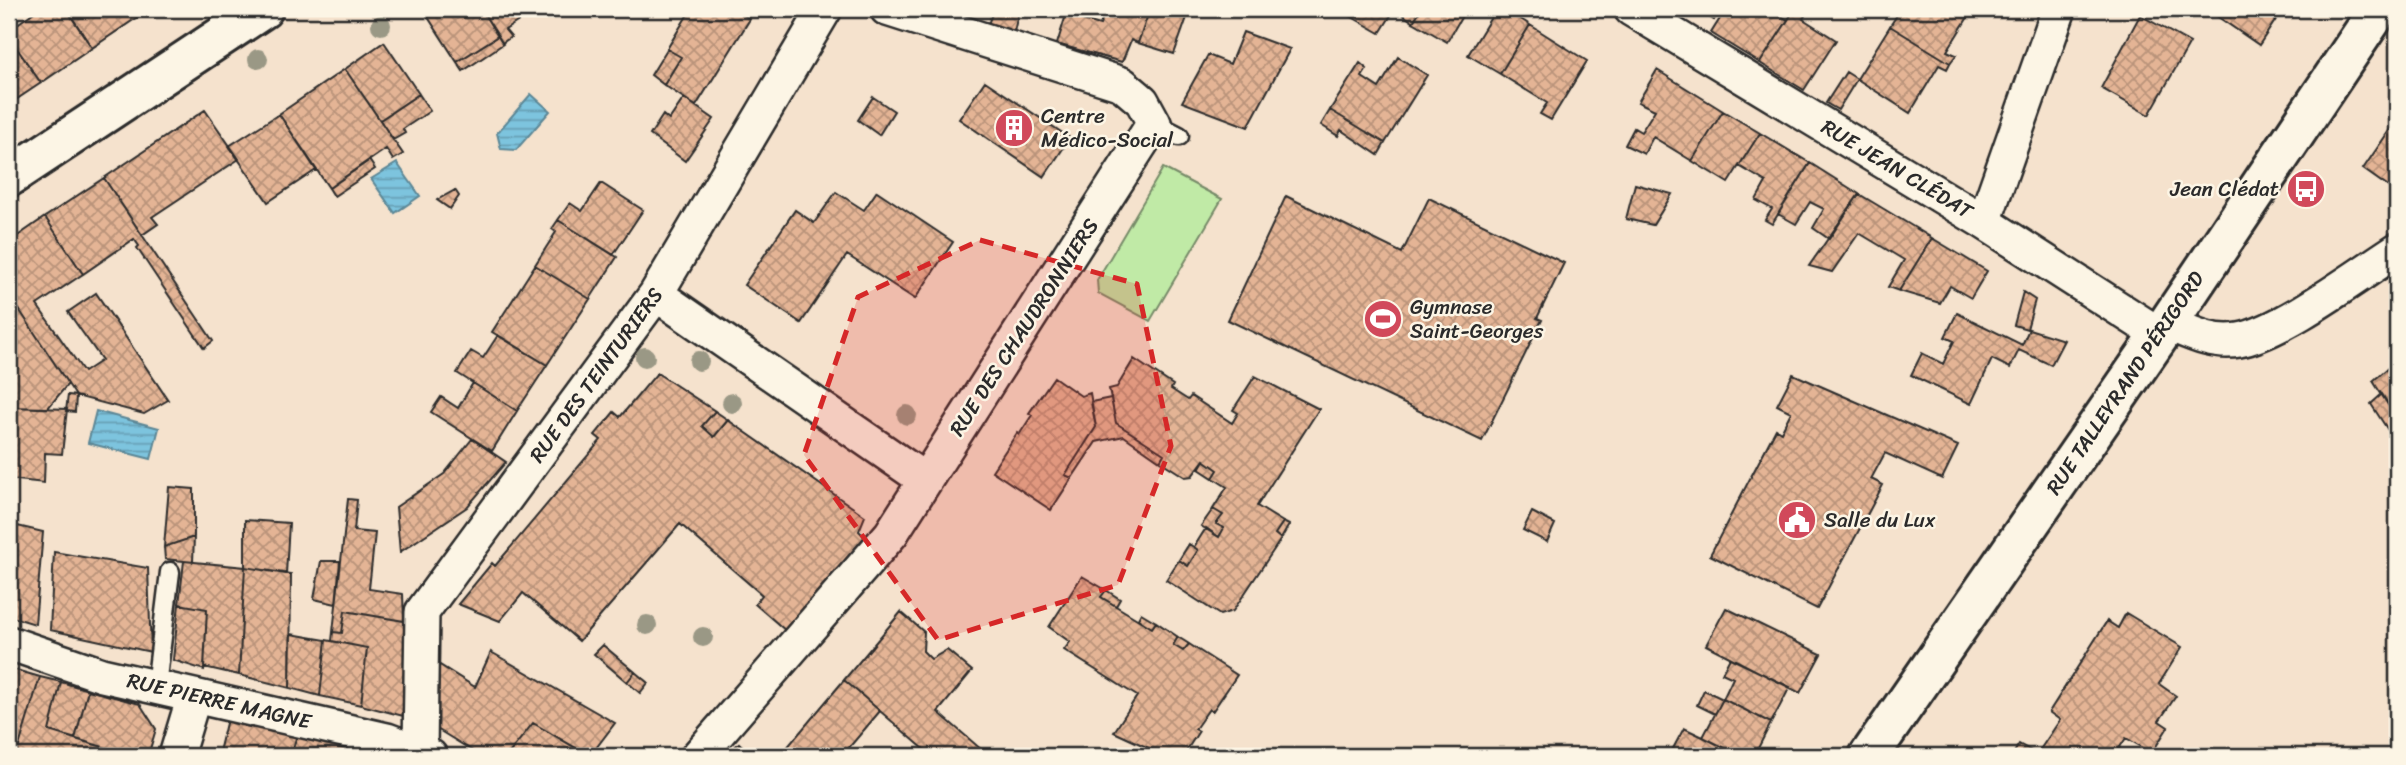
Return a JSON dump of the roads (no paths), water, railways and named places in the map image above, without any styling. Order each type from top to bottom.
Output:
[{"type":"street","points":[[9,177],[263,9]]},
{"type":"street","name":"RUE DES TEINTURIERS","points":[[425,753],[422,611],[656,294],[825,9]]},
{"type":"street","name":"RUE DES CHAUDRONNIERS","points":[[698,756],[891,534],[925,480],[1166,129],[1142,101],[1122,84],[887,9]]},
{"type":"street","name":"RUE JEAN CLÉDAT","points":[[1631,9],[2163,329],[2205,339],[2238,341],[2273,328],[2397,250]]},
{"type":"street","points":[[1984,222],[2059,9]]},
{"type":"street","name":"RUE TALLEYRAND PÉRIGORD","points":[[1869,756],[2379,9]]},
{"type":"street","points":[[656,294],[925,480]]},
{"type":"street","name":"RUE PIERRE MAGNE","points":[[9,643],[102,675],[194,695],[425,753]]},
{"type":"street","points":[[176,756],[194,695]]},
{"type":"lane","points":[[156,686],[170,572]]},
{"type":"water","points":[[531,94],[550,111],[516,150],[501,149],[497,133]]},
{"type":"water","points":[[397,163],[420,196],[395,213],[371,179]]},
{"type":"water","points":[[96,411],[159,428],[151,459],[88,443]]},
{"type":"place","name":"Centre Médico-Social","points":[[1014,128]]},
{"type":"place","name":"Jean Clédat","points":[[2306,189]]},
{"type":"place","name":"Gymnase Saint-Georges","points":[[1383,319]]},
{"type":"place","name":"Salle du Lux","points":[[1797,520]]}]
